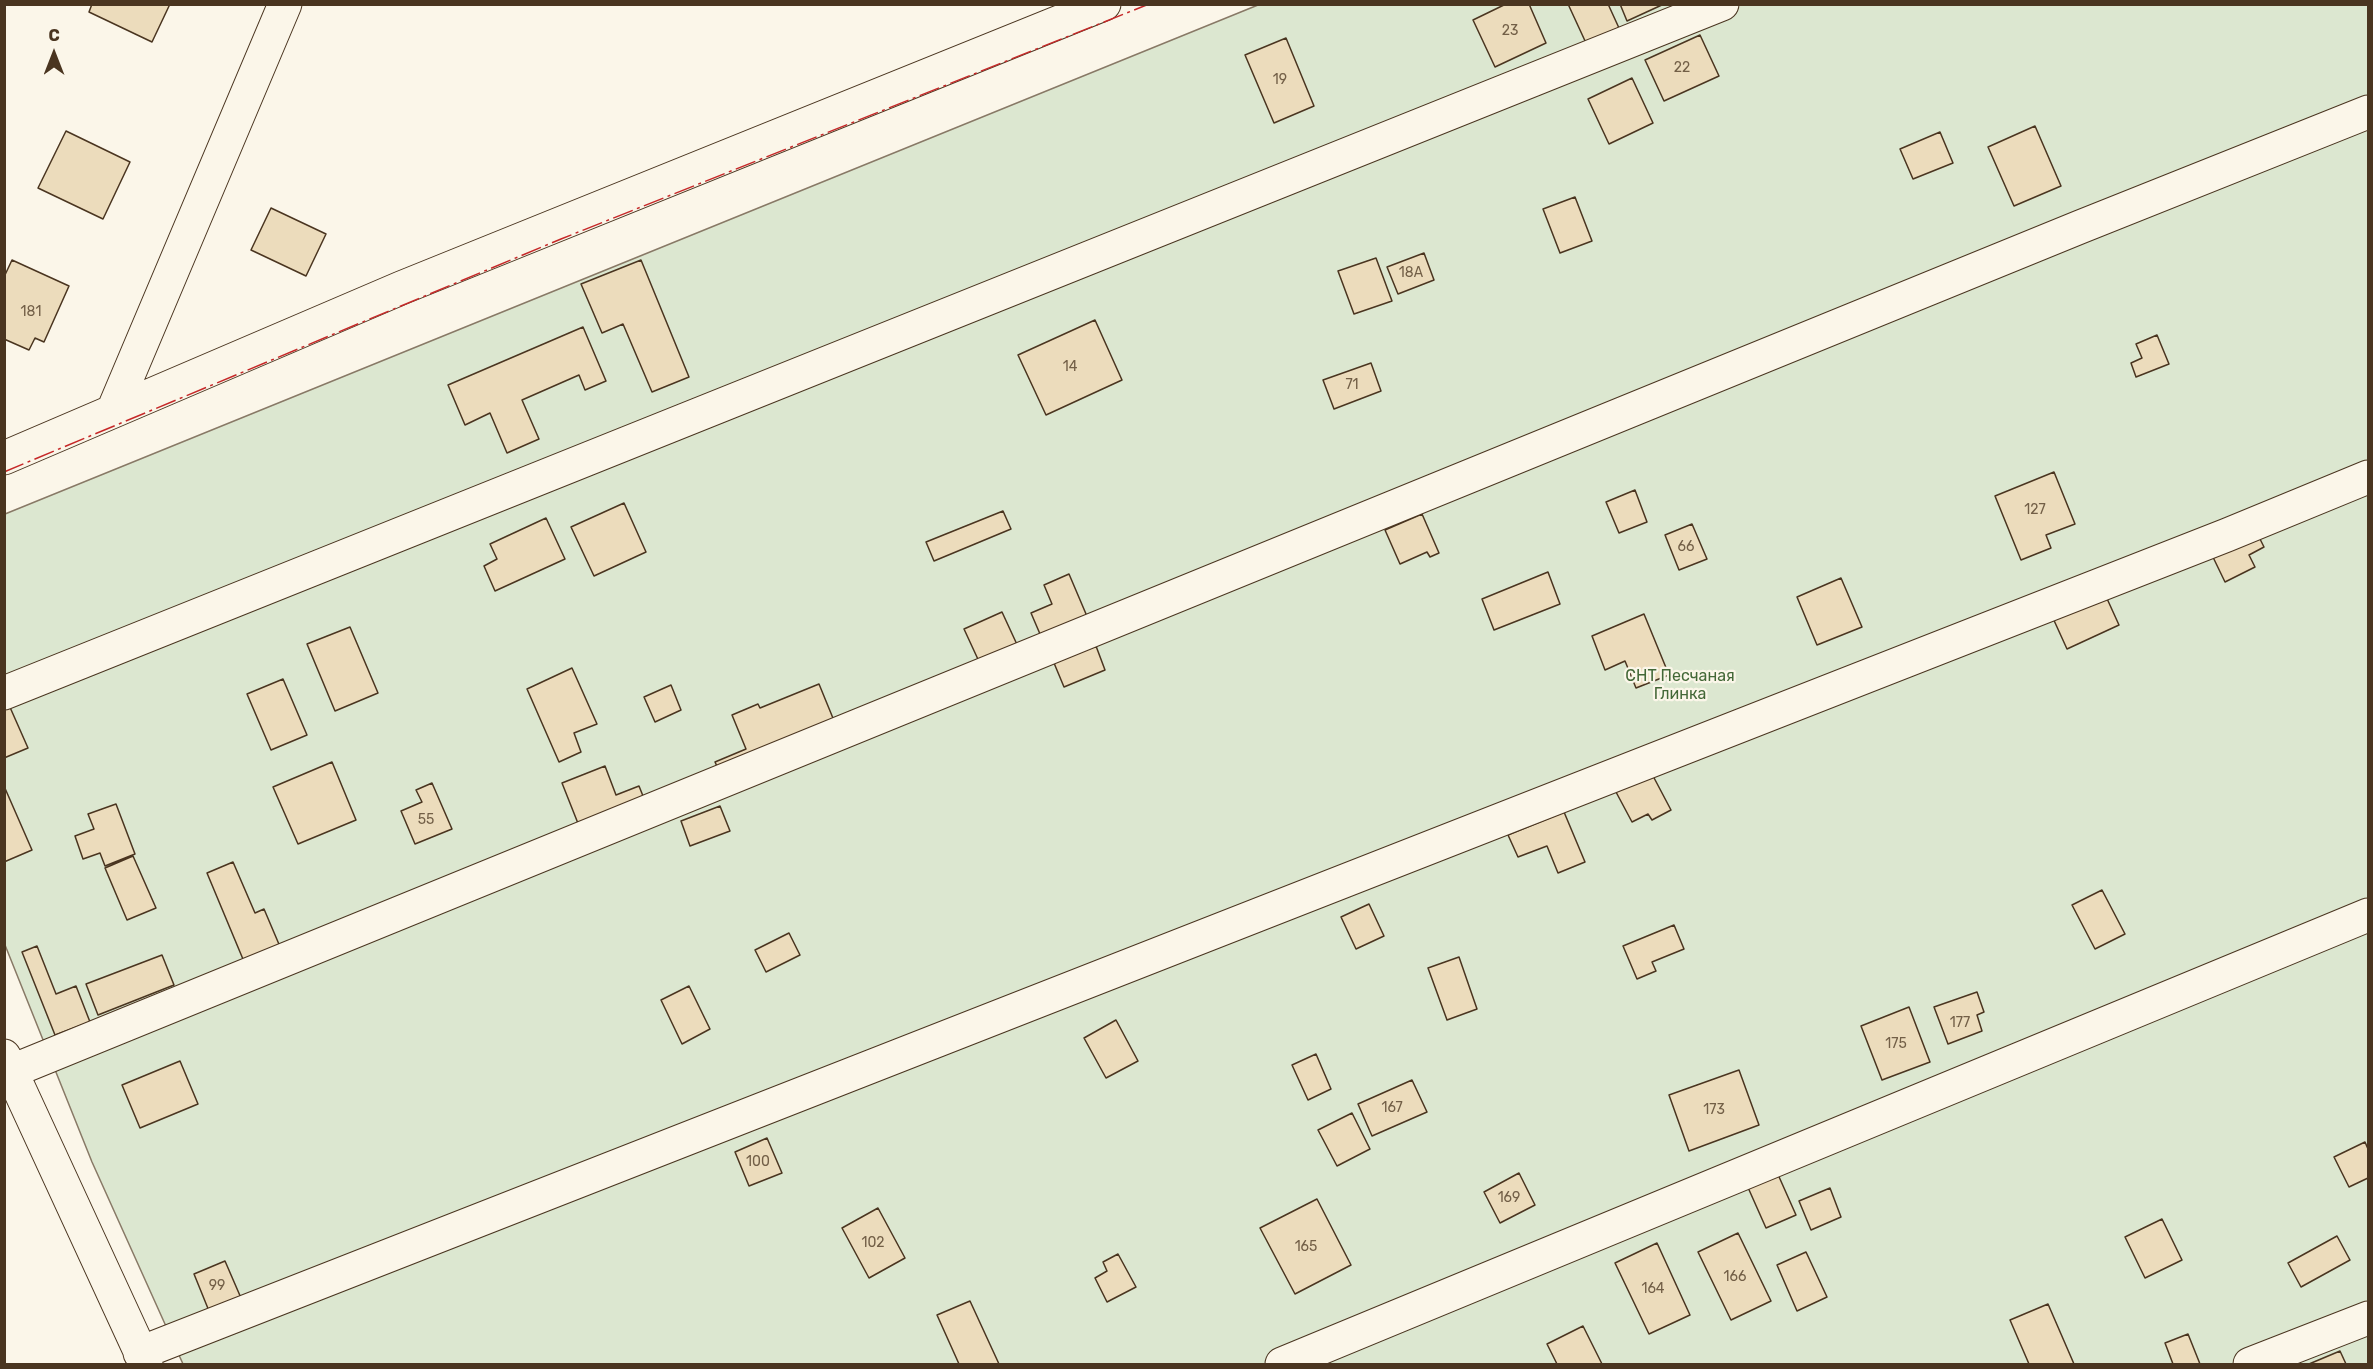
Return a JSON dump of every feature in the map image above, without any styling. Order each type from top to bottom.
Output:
[{"type":"street","points":[[113,411],[285,4]]},
{"type":"street","points":[[4,458],[401,288],[1104,4]]},
{"type":"street","points":[[4,693],[1722,4]]},
{"type":"street","points":[[2368,112],[8,1063],[143,1359],[2227,535],[2368,477]]},
{"type":"street","points":[[1282,1365],[2368,915]]},
{"type":"street","points":[[2250,1365],[2368,1318]]},
{"type":"green space","name":"СНТ Песчаная Глинка","points":[[1258,5],[2368,5],[2368,1364],[183,1364],[92,1162],[5,945],[5,514]]},
{"type":"building","points":[[92,4],[170,4],[152,42],[89,12]]},
{"type":"building","points":[[1506,4],[1529,4],[1546,43],[1495,67],[1473,20]]},
{"type":"building","points":[[1568,4],[1608,4],[1619,28],[1586,43]]},
{"type":"building","points":[[1620,4],[1664,4],[1627,21]]},
{"type":"building","points":[[1700,35],[1719,76],[1664,101],[1645,60]]},
{"type":"building","points":[[1286,38],[1314,106],[1274,123],[1245,55]]},
{"type":"building","points":[[1632,78],[1653,123],[1609,144],[1588,99]]},
{"type":"building","points":[[2035,126],[2061,186],[2014,206],[1988,147]]},
{"type":"building","points":[[66,131],[130,162],[103,219],[38,188]]},
{"type":"building","points":[[1940,132],[1953,163],[1913,179],[1900,149]]},
{"type":"building","points":[[1575,197],[1592,241],[1560,253],[1543,209]]},
{"type":"building","points":[[271,208],[326,234],[306,276],[251,250]]},
{"type":"building","points":[[1424,253],[1434,280],[1398,294],[1387,267]]},
{"type":"building","points":[[1376,258],[1392,301],[1354,314],[1338,271]]},
{"type":"building","points":[[12,260],[69,286],[44,342],[35,338],[29,350],[4,339],[4,277]]},
{"type":"building","points":[[641,260],[689,377],[652,392],[623,324],[602,333],[581,284]]},
{"type":"building","points":[[1095,320],[1122,380],[1046,415],[1018,355]]},
{"type":"building","points":[[583,327],[606,381],[585,390],[579,375],[522,400],[539,439],[507,453],[490,413],[465,425],[448,385]]},
{"type":"building","points":[[2157,335],[2169,364],[2136,377],[2131,363],[2142,358],[2136,344]]},
{"type":"building","points":[[1371,363],[1381,391],[1334,409],[1323,380]]},
{"type":"building","points":[[2054,472],[2075,524],[2046,535],[2051,548],[2021,560],[1995,496]]},
{"type":"building","points":[[1635,490],[1647,522],[1619,533],[1606,502]]},
{"type":"building","points":[[624,503],[646,552],[594,576],[571,527]]},
{"type":"building","points":[[1003,511],[1011,529],[934,561],[926,542]]},
{"type":"building","points":[[1422,514],[1439,553],[1430,557],[1427,552],[1400,564],[1385,530]]},
{"type":"building","points":[[546,518],[565,559],[495,591],[484,566],[497,559],[490,544]]},
{"type":"building","points":[[1692,524],[1707,559],[1679,570],[1665,535]]},
{"type":"building","points":[[2256,531],[2264,547],[2249,555],[2255,567],[2225,582],[2211,553]]},
{"type":"building","points":[[1548,572],[1560,604],[1494,630],[1482,599]]},
{"type":"building","points":[[1069,574],[1089,621],[1043,641],[1031,613],[1052,604],[1044,585]]},
{"type":"building","points":[[1841,578],[1862,627],[1817,645],[1797,597]]},
{"type":"building","points":[[2104,592],[2119,625],[2067,649],[2052,616]]},
{"type":"building","points":[[1002,612],[1020,651],[982,668],[964,629]]},
{"type":"building","points":[[1644,614],[1669,675],[1636,688],[1625,661],[1605,670],[1592,636]]},
{"type":"building","points":[[350,627],[378,693],[335,711],[307,644]]},
{"type":"building","points":[[1096,646],[1105,670],[1064,687],[1054,663]]},
{"type":"building","points":[[572,668],[597,724],[574,733],[581,752],[559,762],[527,689]]},
{"type":"building","points":[[283,679],[307,735],[271,750],[247,694]]},
{"type":"building","points":[[819,684],[837,728],[722,777],[715,762],[746,749],[732,715],[758,704],[760,708]]},
{"type":"building","points":[[671,685],[681,710],[655,722],[644,697]]},
{"type":"building","points":[[9,705],[28,748],[4,758],[4,707]]},
{"type":"building","points":[[332,762],[356,820],[298,844],[273,787]]},
{"type":"building","points":[[605,766],[616,795],[639,786],[645,801],[583,836],[562,783]]},
{"type":"building","points":[[1652,774],[1671,810],[1652,820],[1648,814],[1632,822],[1616,792]]},
{"type":"building","points":[[432,783],[452,829],[415,844],[401,811],[422,802],[416,790]]},
{"type":"building","points":[[4,786],[32,850],[4,862]]},
{"type":"building","points":[[116,804],[135,854],[105,866],[100,853],[83,859],[75,836],[94,829],[88,814]]},
{"type":"building","points":[[720,806],[730,831],[690,846],[681,821]]},
{"type":"building","points":[[1564,812],[1585,862],[1558,873],[1547,846],[1518,857],[1508,835]]},
{"type":"building","points":[[133,856],[156,908],[127,920],[105,868]]},
{"type":"building","points":[[233,862],[255,913],[264,909],[281,949],[245,964],[207,873]]},
{"type":"building","points":[[2102,890],[2125,934],[2095,949],[2072,905]]},
{"type":"building","points":[[1369,904],[1384,936],[1356,949],[1341,917]]},
{"type":"building","points":[[1674,925],[1684,949],[1652,962],[1656,971],[1637,979],[1623,946]]},
{"type":"building","points":[[789,933],[800,955],[766,972],[755,950]]},
{"type":"building","points":[[37,946],[56,994],[76,986],[90,1022],[55,1035],[22,952]]},
{"type":"building","points":[[162,955],[174,985],[98,1015],[86,984]]},
{"type":"building","points":[[1459,957],[1477,1009],[1447,1020],[1428,968]]},
{"type":"building","points":[[689,986],[710,1029],[682,1044],[661,1000]]},
{"type":"building","points":[[1977,992],[1984,1012],[1977,1015],[1982,1031],[1948,1044],[1934,1007]]},
{"type":"building","points":[[1909,1007],[1930,1062],[1882,1080],[1861,1026]]},
{"type":"building","points":[[1116,1020],[1138,1061],[1106,1078],[1084,1038]]},
{"type":"building","points":[[1316,1054],[1331,1089],[1308,1100],[1292,1065]]},
{"type":"building","points":[[180,1061],[198,1104],[140,1128],[122,1085]]},
{"type":"building","points":[[1739,1070],[1759,1125],[1689,1151],[1669,1095]]},
{"type":"building","points":[[1412,1080],[1427,1112],[1372,1136],[1358,1104]]},
{"type":"building","points":[[1352,1113],[1370,1149],[1337,1166],[1318,1130]]},
{"type":"building","points":[[767,1138],[782,1173],[749,1186],[735,1152]]},
{"type":"building","points":[[2365,1142],[2368,1149],[2368,1178],[2349,1187],[2334,1157]]},
{"type":"building","points":[[1776,1170],[1796,1215],[1766,1228],[1746,1183]]},
{"type":"building","points":[[1519,1173],[1535,1205],[1500,1223],[1484,1192]]},
{"type":"building","points":[[1830,1188],[1841,1217],[1811,1230],[1799,1201]]},
{"type":"building","points":[[1317,1199],[1351,1265],[1295,1294],[1260,1228]]},
{"type":"building","points":[[878,1208],[905,1258],[869,1278],[842,1228]]},
{"type":"building","points":[[2162,1219],[2182,1260],[2145,1278],[2125,1237]]},
{"type":"building","points":[[1738,1233],[1771,1301],[1731,1320],[1698,1252]]},
{"type":"building","points":[[2337,1236],[2350,1260],[2301,1287],[2288,1263]]},
{"type":"building","points":[[1657,1243],[1690,1315],[1649,1334],[1615,1263]]},
{"type":"building","points":[[1806,1252],[1827,1297],[1797,1311],[1777,1265]]},
{"type":"building","points":[[1118,1254],[1136,1287],[1107,1302],[1095,1278],[1107,1271],[1103,1262]]},
{"type":"building","points":[[225,1261],[241,1298],[209,1311],[194,1274]]},
{"type":"building","points":[[970,1301],[999,1364],[959,1364],[937,1315]]},
{"type":"building","points":[[2048,1304],[2074,1364],[2029,1364],[2010,1320]]},
{"type":"building","points":[[1583,1326],[1602,1364],[1557,1364],[1547,1344]]},
{"type":"building","points":[[2188,1334],[2200,1364],[2173,1364],[2165,1343]]},
{"type":"building","points":[[2340,1351],[2346,1364],[2309,1364]]},
{"type":"power","points":[[4,472],[561,239],[1149,4]]}]
